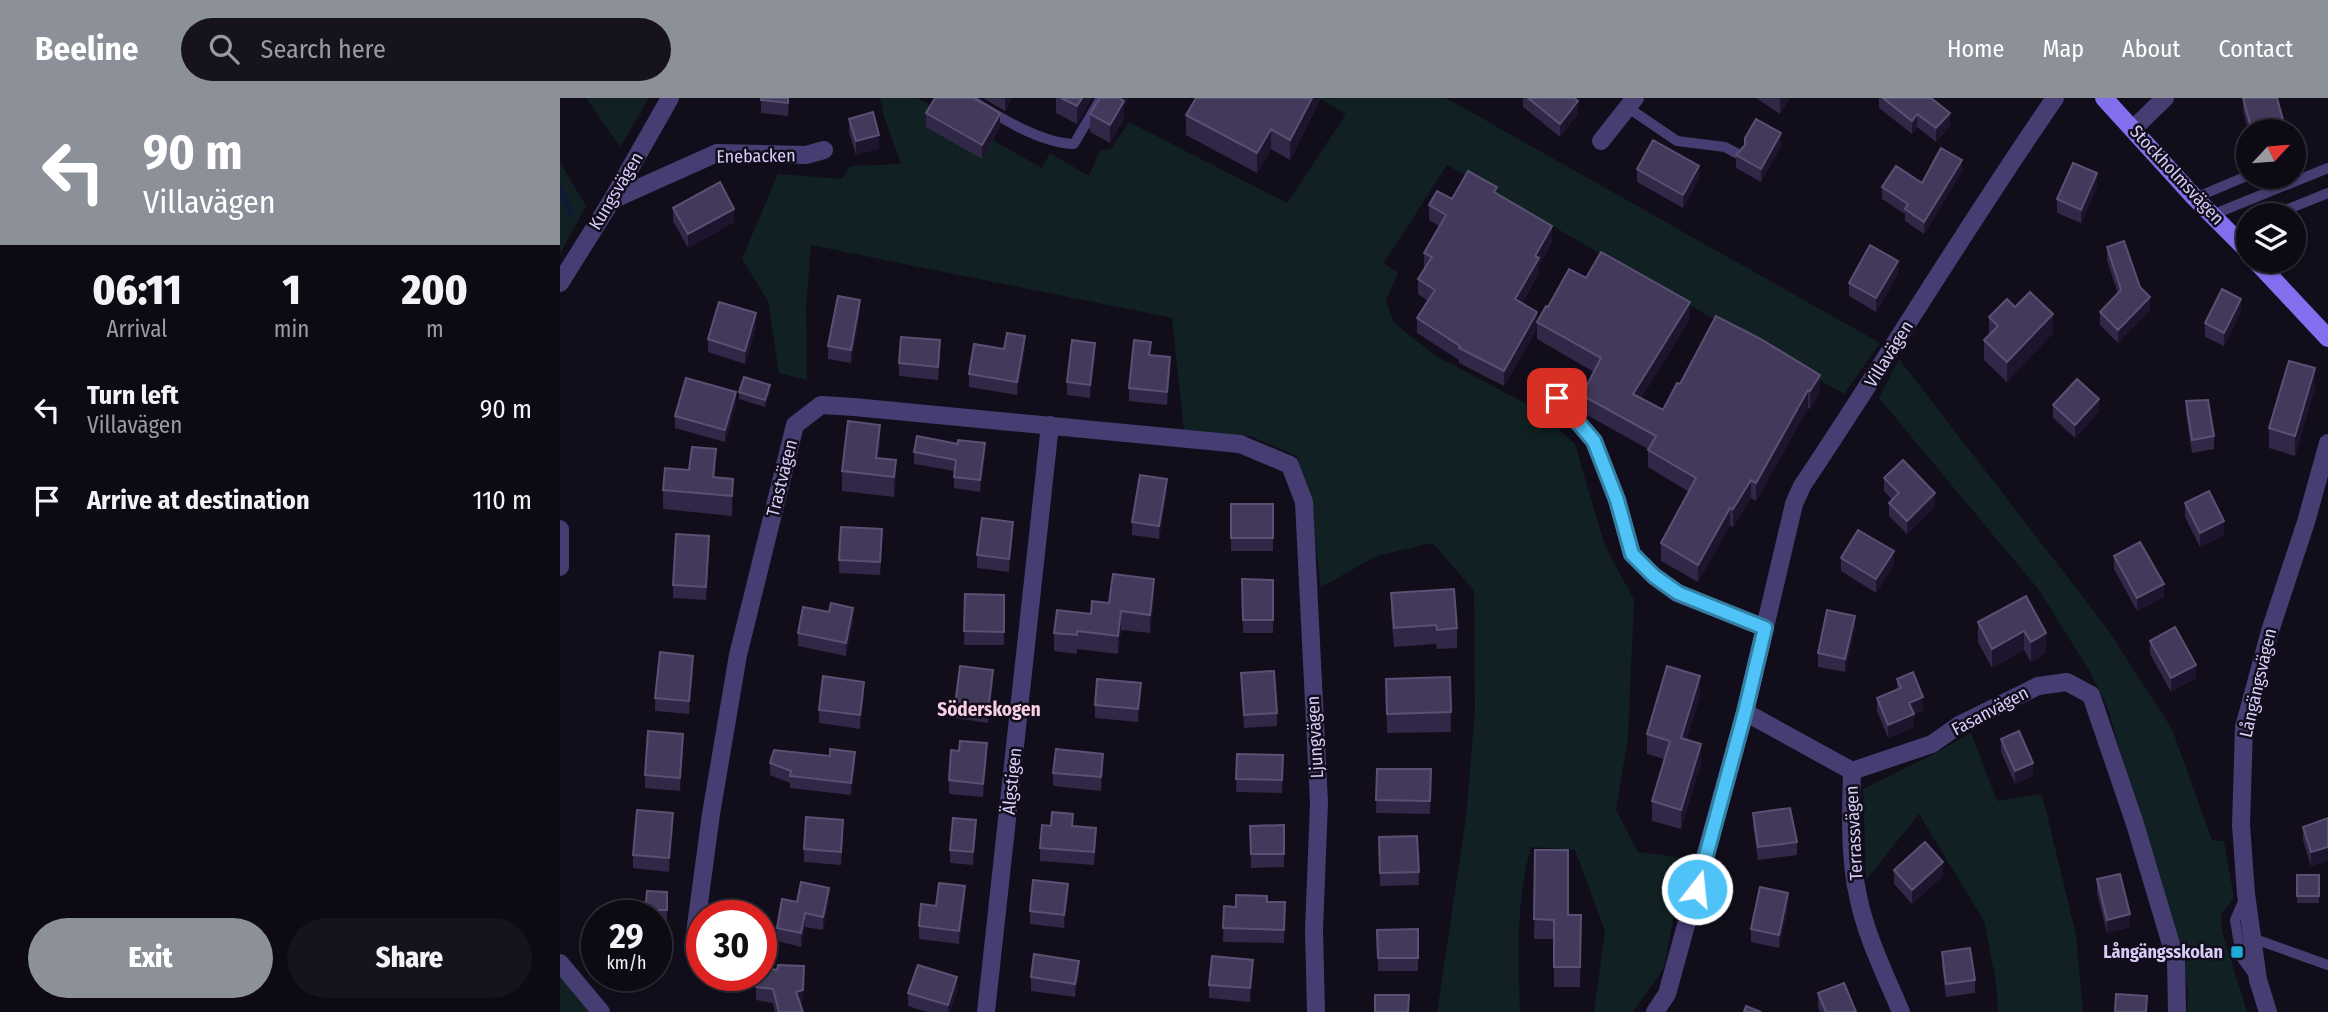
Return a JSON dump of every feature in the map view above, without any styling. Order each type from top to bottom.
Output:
[{"type":"street","name":"Kungsvägen","points":[[560,283],[612,201],[670,98]]},
{"type":"street","name":"Villavägen","points":[[1654,1012],[1667,994],[1745,712],[1794,504],[1802,486],[1874,379],[2006,168],[2055,98]]},
{"type":"street","name":"Stockholmsvägen","points":[[2104,98],[2195,198],[2236,238]]},
{"type":"street","points":[[2134,128],[2165,98]]},
{"type":"street","points":[[1601,141],[1631,103]]},
{"type":"street","name":"Enebacken","points":[[612,201],[716,153],[806,155],[824,150]]},
{"type":"street","points":[[2267,273],[2328,338]]},
{"type":"street","points":[[1557,398],[1594,441],[1617,500],[1632,554],[1654,576],[1678,593],[1765,628]]},
{"type":"street","name":"Trastvägen","points":[[699,900],[738,654],[795,425],[821,405],[1240,444],[1290,465]]},
{"type":"street","name":"Älgstigen","points":[[986,1012],[1050,425]]},
{"type":"street","name":"Långängsvägen","points":[[2268,1012],[2258,980],[2246,894],[2241,825],[2244,727],[2270,631],[2306,522],[2328,443]]},
{"type":"street","name":"Ljungvägen","points":[[1290,465],[1304,502],[1319,803],[1314,930],[1316,1012]]},
{"type":"street","points":[[560,529],[560,567]]},
{"type":"street","name":"Fasanvägen","points":[[1852,771],[1932,744],[1959,725],[2038,686],[2067,682],[2091,695],[2135,824],[2176,961],[2177,1012]]},
{"type":"street","points":[[1745,712],[1852,771]]},
{"type":"street","name":"Terrassvägen","points":[[1852,771],[1851,845],[1857,895],[1869,933],[1901,1012]]},
{"type":"street","points":[[560,963],[601,1012]]},
{"type":"lane","points":[[968,98],[1056,144],[1074,144],[1101,98]]},
{"type":"lane","points":[[1631,103],[1677,141],[1726,147],[1738,154]]},
{"type":"lane","points":[[2212,215],[2328,168]]},
{"type":"lane","points":[[2195,198],[2206,191],[2236,181]]},
{"type":"lane","points":[[2303,203],[2328,193]]},
{"type":"lane","points":[[2246,894],[2235,920],[2241,957],[2258,980]]},
{"type":"lane","points":[[2252,938],[2328,965]]},
{"type":"shaded area","points":[[586,98],[649,98],[620,147]]},
{"type":"shaded area","points":[[880,98],[918,98],[937,109],[927,127],[982,158],[993,140],[1042,168],[1050,153],[1089,176],[1100,150],[1110,150],[1129,122],[1287,203],[1346,114],[1319,98],[1446,98],[1880,343],[1844,394],[1447,165],[1384,263],[1398,273],[1386,301],[1394,323],[1436,356],[1536,409],[1575,444],[1605,546],[1634,600],[1628,737],[1616,810],[1638,852],[1685,858],[1664,968],[1633,1012],[1594,1012],[1605,931],[1575,850],[1531,847],[1520,908],[1520,1012],[1437,1012],[1466,818],[1475,709],[1474,591],[1433,543],[1377,556],[1321,587],[1308,490],[1297,456],[1250,436],[1203,440],[1184,431],[1172,318],[811,245],[806,306],[807,380],[779,373],[768,301],[742,259],[778,174],[842,179],[850,166],[901,164]]},
{"type":"shaded area","points":[[560,162],[586,206],[560,254]]},
{"type":"shaded area","points":[[1899,359],[2106,627],[2172,729],[2212,840],[2224,841],[2234,898],[2221,915],[2222,931],[2247,1012],[2187,1012],[2188,991],[2182,963],[2108,709],[2090,672],[2039,590],[1879,398]]},
{"type":"shaded area","points":[[1971,733],[1997,801],[2042,794],[2076,935],[2083,1012],[1998,1012],[1996,982],[1984,921],[1919,814],[1866,880],[1863,789]]},
{"type":"shaded area","points":[[560,973],[590,1012],[560,1012]]},
{"type":"building","points":[[788,98],[788,103],[761,100]]},
{"type":"building","points":[[935,98],[973,98],[1000,114],[982,145],[926,113]]},
{"type":"building","points":[[1061,98],[1082,98],[1077,106]]},
{"type":"building","points":[[1100,98],[1119,98],[1124,101],[1110,125],[1090,114]]},
{"type":"building","points":[[1196,98],[1312,98],[1290,140],[1271,129],[1257,153],[1186,115]]},
{"type":"building","points":[[1528,98],[1574,98],[1578,101],[1560,124]]},
{"type":"building","points":[[1883,98],[1931,98],[1950,113],[1936,128],[1917,114],[1912,121]]},
{"type":"building","points":[[2243,98],[2277,98],[2283,119],[2249,119]]},
{"type":"building","points":[[873,112],[879,135],[856,141],[849,119]]},
{"type":"building","points":[[1756,119],[1781,133],[1761,169],[1736,155],[1745,145],[1745,138]]},
{"type":"building","points":[[1653,140],[1699,166],[1683,195],[1637,169]]},
{"type":"building","points":[[1941,148],[1962,160],[1924,222],[1905,209],[1908,204],[1882,187],[1896,166],[1922,183]]},
{"type":"building","points":[[2073,163],[2097,173],[2081,210],[2057,199]]},
{"type":"building","points":[[1468,171],[1497,187],[1494,192],[1552,226],[1535,256],[1539,258],[1515,299],[1537,312],[1504,371],[1459,348],[1460,346],[1417,318],[1435,290],[1418,279],[1432,257],[1424,253],[1446,215],[1429,205],[1437,191],[1452,199]]},
{"type":"building","points":[[720,182],[734,209],[688,234],[673,208]]},
{"type":"building","points":[[2124,241],[2140,287],[2150,297],[2118,330],[2100,312],[2121,290],[2107,247]]},
{"type":"building","points":[[1870,245],[1898,261],[1876,298],[1849,283]]},
{"type":"building","points":[[1601,252],[1690,302],[1633,394],[1663,410],[1716,316],[1820,375],[1810,391],[1808,390],[1756,483],[1751,480],[1733,509],[1730,508],[1698,565],[1661,543],[1696,478],[1648,450],[1656,436],[1587,398],[1583,393],[1601,358],[1537,322],[1569,269],[1586,278]]},
{"type":"building","points":[[2222,289],[2241,299],[2224,333],[2205,323]]},
{"type":"building","points":[[2030,292],[2053,314],[2007,362],[1984,340],[1998,326],[1989,317],[2007,299],[2015,307]]},
{"type":"building","points":[[838,296],[860,300],[851,350],[828,346]]},
{"type":"building","points":[[719,302],[756,313],[745,351],[708,339]]},
{"type":"building","points":[[1007,333],[1025,336],[1017,382],[969,374],[974,344],[1004,349]]},
{"type":"building","points":[[901,337],[940,340],[938,367],[899,363]]},
{"type":"building","points":[[1072,340],[1095,343],[1090,385],[1067,382]]},
{"type":"building","points":[[1134,340],[1151,342],[1149,355],[1170,357],[1167,392],[1129,388]]},
{"type":"building","points":[[2289,361],[2315,368],[2295,436],[2269,428]]},
{"type":"building","points":[[744,377],[770,385],[765,400],[739,392]]},
{"type":"building","points":[[686,378],[736,392],[725,430],[675,416]]},
{"type":"building","points":[[2077,379],[2099,399],[2075,425],[2053,405]]},
{"type":"building","points":[[2208,400],[2214,436],[2192,440],[2186,401]]},
{"type":"building","points":[[848,421],[880,425],[876,458],[896,460],[894,477],[842,471]]},
{"type":"building","points":[[917,436],[958,444],[958,440],[985,443],[980,480],[954,477],[956,460],[914,452]]},
{"type":"building","points":[[692,447],[716,449],[713,477],[733,479],[732,496],[663,490],[665,468],[689,470]]},
{"type":"building","points":[[1903,460],[1935,493],[1907,521],[1889,503],[1899,493],[1884,478]]},
{"type":"building","points":[[1140,475],[1167,479],[1159,526],[1132,522]]},
{"type":"building","points":[[2209,491],[2224,521],[2200,533],[2185,503]]},
{"type":"building","points":[[1231,504],[1273,504],[1273,538],[1231,538]]},
{"type":"building","points":[[982,518],[1013,522],[1009,559],[977,555]]},
{"type":"building","points":[[841,527],[882,529],[880,562],[839,560]]},
{"type":"building","points":[[1858,530],[1894,551],[1876,579],[1841,558]]},
{"type":"building","points":[[676,534],[709,536],[706,587],[673,585]]},
{"type":"building","points":[[2140,542],[2164,584],[2137,598],[2114,556]]},
{"type":"building","points":[[1113,574],[1154,579],[1150,615],[1121,611],[1118,636],[1077,631],[1077,635],[1054,633],[1057,610],[1091,614],[1092,601],[1109,603]]},
{"type":"building","points":[[1242,579],[1273,580],[1273,620],[1243,620]]},
{"type":"building","points":[[1454,589],[1457,628],[1437,630],[1436,625],[1394,628],[1391,593]]},
{"type":"building","points":[[965,594],[1004,595],[1004,632],[964,631]]},
{"type":"building","points":[[2026,596],[2046,633],[2031,642],[2024,631],[1992,649],[1978,622]]},
{"type":"building","points":[[831,603],[853,608],[846,643],[798,633],[803,607],[829,612]]},
{"type":"building","points":[[1827,610],[1855,616],[1845,659],[1818,653]]},
{"type":"building","points":[[2175,627],[2196,665],[2171,678],[2150,641]]},
{"type":"building","points":[[660,652],[693,656],[689,701],[655,698]]},
{"type":"building","points":[[960,666],[993,670],[988,710],[955,705]]},
{"type":"building","points":[[1667,666],[1700,676],[1681,738],[1701,744],[1681,810],[1652,801],[1670,741],[1647,734]]},
{"type":"building","points":[[1274,671],[1277,713],[1244,715],[1241,673]]},
{"type":"building","points":[[1913,672],[1923,697],[1909,703],[1914,714],[1888,725],[1877,698],[1901,688],[1897,679]]},
{"type":"building","points":[[823,676],[864,682],[860,715],[819,710]]},
{"type":"building","points":[[1450,677],[1451,712],[1387,714],[1386,679]]},
{"type":"building","points":[[1097,679],[1141,683],[1138,709],[1095,705]]},
{"type":"building","points":[[648,731],[683,734],[680,778],[645,775]]},
{"type":"building","points":[[2019,731],[2033,763],[2015,771],[2001,739]]},
{"type":"building","points":[[960,741],[987,743],[983,784],[949,780],[951,750],[959,751]]},
{"type":"building","points":[[830,749],[855,752],[851,783],[790,776],[791,771],[770,763],[774,750],[830,756]]},
{"type":"building","points":[[1056,749],[1103,754],[1101,777],[1053,773]]},
{"type":"building","points":[[1237,754],[1283,755],[1282,780],[1236,779]]},
{"type":"building","points":[[1377,769],[1431,769],[1430,801],[1376,800]]},
{"type":"building","points":[[1790,808],[1797,842],[1758,847],[1753,813]]},
{"type":"building","points":[[637,810],[673,813],[669,858],[633,855]]},
{"type":"building","points":[[1052,812],[1073,814],[1072,826],[1096,828],[1094,852],[1040,848],[1042,825],[1051,826]]},
{"type":"building","points":[[806,817],[843,820],[841,852],[804,849]]},
{"type":"building","points":[[953,818],[976,820],[973,852],[950,850]]},
{"type":"building","points":[[2328,818],[2328,847],[2311,852],[2303,827]]},
{"type":"building","points":[[1284,825],[1284,854],[1251,854],[1250,826]]},
{"type":"building","points":[[1417,836],[1419,872],[1380,873],[1379,837]]},
{"type":"building","points":[[1925,842],[1943,862],[1912,890],[1894,870]]},
{"type":"building","points":[[1535,850],[1568,850],[1568,915],[1581,915],[1580,967],[1554,967],[1554,920],[1534,919]]},
{"type":"building","points":[[2120,874],[2130,914],[2107,920],[2097,879]]},
{"type":"building","points":[[2297,875],[2319,875],[2319,896],[2297,896]]},
{"type":"building","points":[[1033,880],[1068,884],[1064,915],[1030,911]]},
{"type":"building","points":[[801,882],[829,888],[823,917],[805,913],[801,933],[777,928],[782,899],[797,902]]},
{"type":"building","points":[[939,883],[965,886],[959,931],[919,926],[921,904],[936,906]]},
{"type":"building","points":[[1760,887],[1788,893],[1779,935],[1751,929]]},
{"type":"building","points":[[647,891],[667,892],[667,900],[646,900]]},
{"type":"building","points":[[1236,895],[1267,896],[1267,902],[1285,902],[1284,930],[1223,928],[1224,906],[1236,907]]},
{"type":"building","points":[[1418,929],[1418,958],[1378,958],[1377,930]]},
{"type":"building","points":[[1970,948],[1975,980],[1946,984],[1942,952]]},
{"type":"building","points":[[1034,954],[1079,961],[1075,984],[1031,977]]},
{"type":"building","points":[[1212,956],[1253,960],[1250,988],[1209,985]]},
{"type":"building","points":[[778,965],[804,966],[803,990],[796,992],[803,1012],[779,1012],[774,991],[777,991]]},
{"type":"building","points":[[918,965],[957,977],[948,1005],[908,993]]},
{"type":"building","points":[[1844,983],[1856,1012],[1826,1012],[1818,993]]},
{"type":"building","points":[[2116,994],[2147,996],[2146,1012],[2115,1012]]},
{"type":"building","points":[[1375,995],[1409,995],[1408,1012],[1375,1012]]},
{"type":"building","points":[[1746,1006],[1761,1012],[1744,1012]]},
{"type":"waterway","points":[[560,189],[572,215]]},
{"type":"place","name":"Långängsskolan","points":[[2237,952]]},
{"type":"district","name":"Söderskogen","points":[[989,709]]},
{"type":"route","points":[[1557,398],[1594,441],[1617,500],[1632,554],[1654,576],[1678,593],[1765,628],[1697,889]]}]
